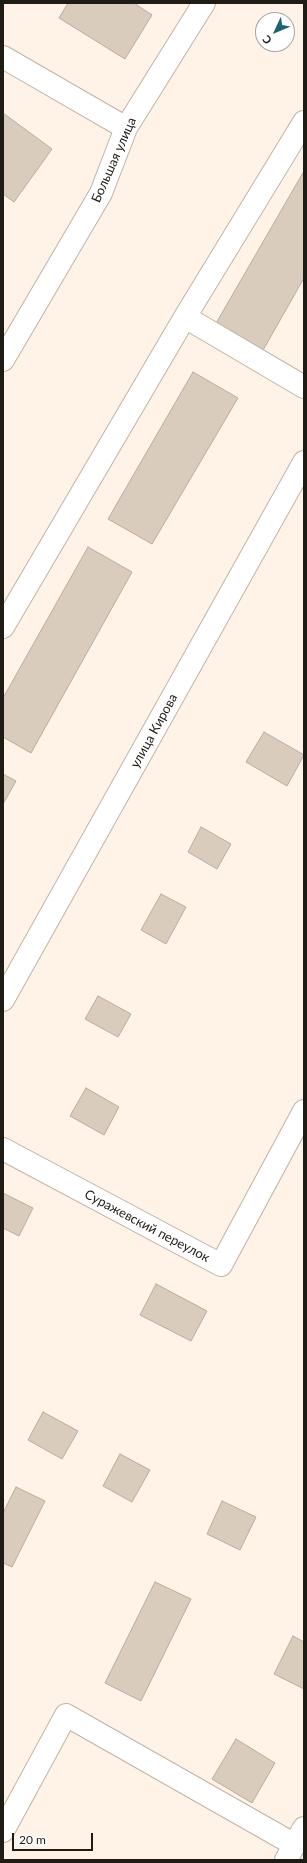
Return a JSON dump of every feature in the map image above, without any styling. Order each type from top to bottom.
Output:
[{"type":"street","name":"Большая улица","points":[[3,360],[100,193],[126,128],[198,5]]},
{"type":"street","points":[[3,57],[126,128]]},
{"type":"street","points":[[3,627],[185,317],[304,122]]},
{"type":"street","points":[[185,317],[304,388]]},
{"type":"street","name":"улица Кирова","points":[[3,1000],[304,462]]},
{"type":"street","name":"Суражевский переулок","points":[[3,1149],[221,1265],[304,1112]]},
{"type":"street","points":[[3,1831],[66,1715],[295,1844]]},
{"type":"building","points":[[68,3],[134,3],[152,15],[125,59],[59,18]]},
{"type":"building","points":[[3,113],[52,149],[14,202],[3,194]]},
{"type":"building","points":[[304,171],[304,278],[262,352],[215,325]]},
{"type":"building","points":[[193,372],[238,398],[152,544],[108,519]]},
{"type":"building","points":[[88,547],[132,572],[31,753],[3,737],[3,698]]},
{"type":"building","points":[[264,732],[304,755],[287,786],[246,762]]},
{"type":"building","points":[[3,774],[16,781],[3,804]]},
{"type":"building","points":[[201,827],[231,844],[217,869],[188,852]]},
{"type":"building","points":[[161,894],[186,907],[166,944],[141,930]]},
{"type":"building","points":[[98,996],[131,1014],[118,1037],[85,1019]]},
{"type":"building","points":[[86,1088],[119,1107],[104,1135],[70,1116]]},
{"type":"building","points":[[3,1193],[33,1208],[19,1236],[3,1228]]},
{"type":"building","points":[[156,1284],[207,1311],[191,1341],[140,1315]]},
{"type":"building","points":[[43,1412],[78,1431],[62,1459],[28,1440]]},
{"type":"building","points":[[120,1454],[150,1470],[132,1502],[103,1486]]},
{"type":"building","points":[[16,1487],[45,1501],[12,1567],[3,1563],[3,1513]]},
{"type":"building","points":[[222,1501],[256,1517],[240,1550],[207,1534]]},
{"type":"building","points":[[155,1582],[191,1599],[141,1701],[105,1683]]},
{"type":"building","points":[[293,1636],[304,1642],[304,1689],[274,1674]]},
{"type":"building","points":[[236,1739],[275,1763],[252,1803],[212,1779]]}]
